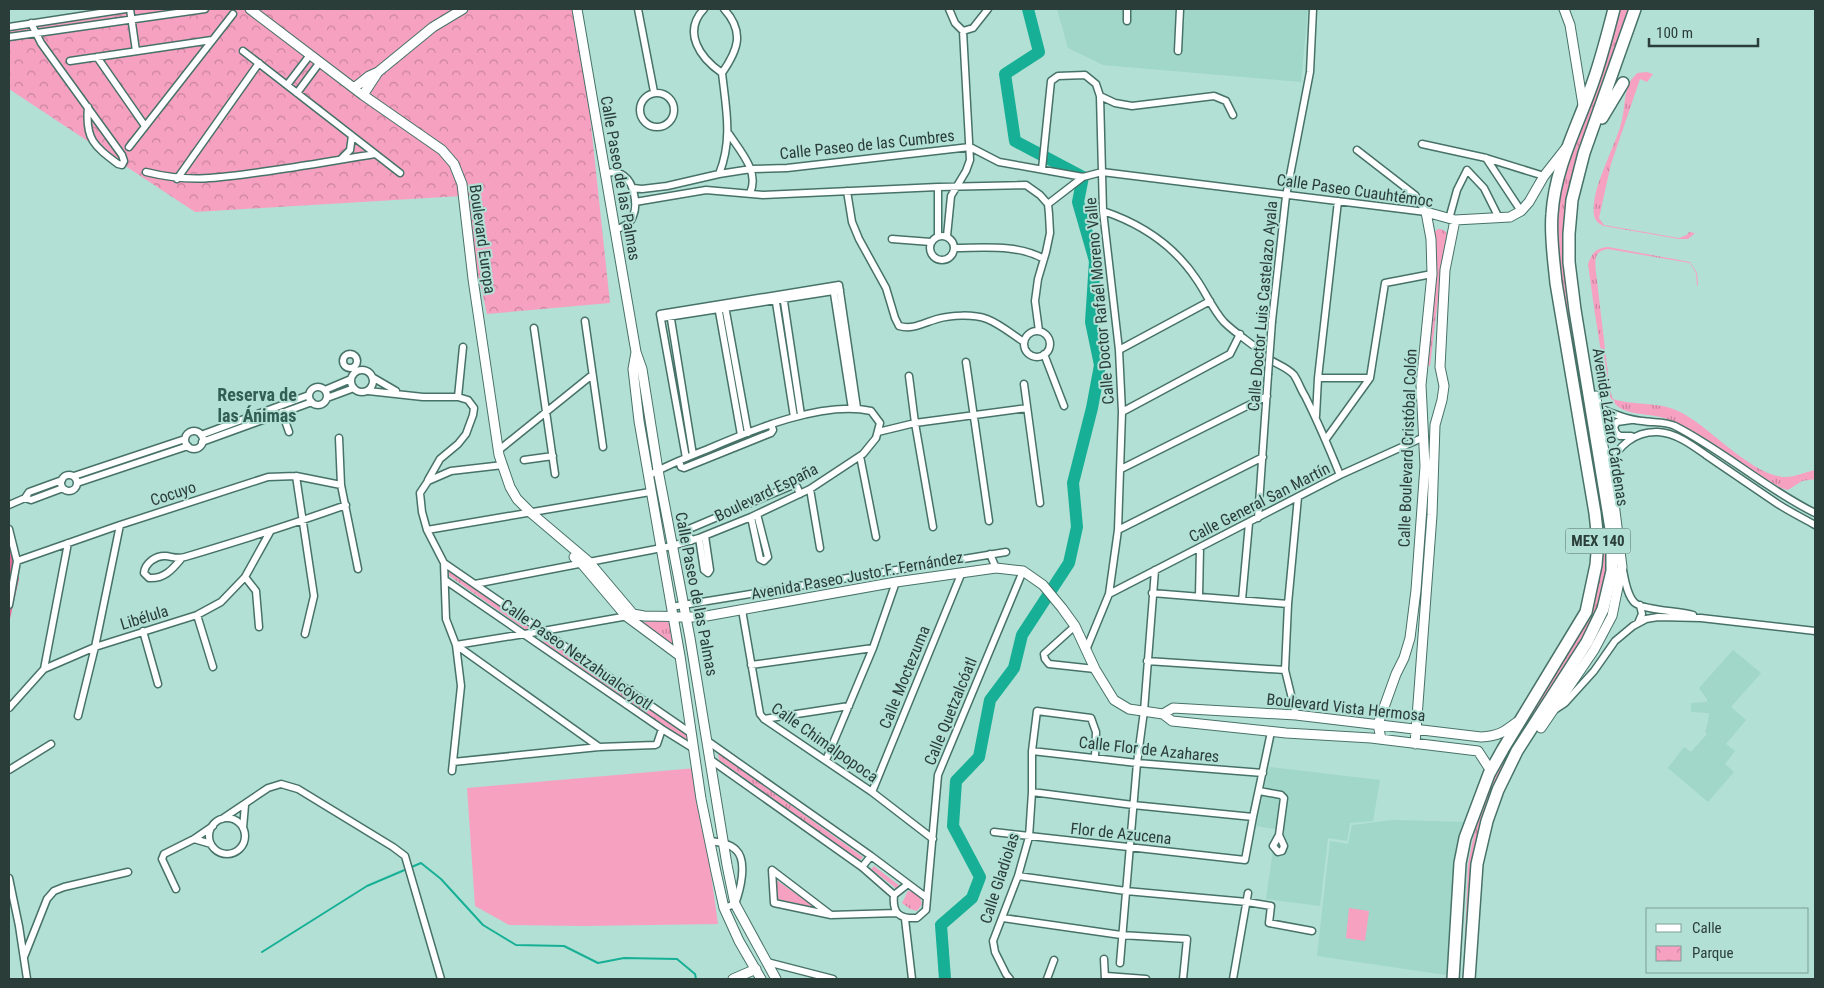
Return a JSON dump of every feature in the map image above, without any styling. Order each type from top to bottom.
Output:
[{"type":"highway","name":"Avenida Lázaro Cárdenas","points":[[1453,979],[1460,863],[1466,838],[1491,771],[1586,612],[1596,565],[1598,540],[1595,513],[1556,283],[1552,249],[1552,215],[1557,184],[1569,144],[1594,80],[1614,9]]},
{"type":"highway","name":"Avenida Lázaro Cárdenas","points":[[1469,979],[1477,864],[1498,790],[1517,751],[1587,642],[1603,609],[1612,572],[1612,535],[1575,310],[1569,262],[1569,234],[1572,200],[1584,153],[1635,9]]},
{"type":"highway","points":[[1572,200],[1602,119],[1623,83]]},
{"type":"highway","points":[[1569,262],[1578,291],[1597,402]]},
{"type":"highway","points":[[1517,751],[1541,728]]},
{"type":"street","points":[[9,27],[128,9],[132,20],[136,51]]},
{"type":"street","points":[[9,37],[205,9]]},
{"type":"street","name":"Boulevard Europa","points":[[250,9],[363,95],[442,150],[454,164],[462,184],[473,280],[501,465],[510,487],[527,513],[586,563],[630,615],[680,656]]},
{"type":"street","points":[[354,88],[369,76],[378,72],[433,27],[463,9]]},
{"type":"street","name":"Calle Paseo de las Palmas","points":[[577,9],[636,352],[642,369],[658,470],[687,617],[735,904],[776,979]]},
{"type":"street","points":[[638,9],[654,92]]},
{"type":"street","points":[[704,9],[698,15],[695,28],[698,48],[702,57],[722,73]]},
{"type":"street","points":[[719,174],[724,162],[729,134],[722,73],[732,58],[738,40],[737,31],[732,19],[724,9]]},
{"type":"street","points":[[947,236],[951,196],[966,171],[970,160],[963,31],[955,23],[950,9]]},
{"type":"street","points":[[963,31],[973,28],[988,9]]},
{"type":"street","points":[[1127,22],[1128,9]]},
{"type":"street","points":[[1178,51],[1180,9]]},
{"type":"street","name":"Calle Doctor Luis Castelazo Ayala","points":[[1258,518],[1272,321],[1286,196],[1310,72],[1313,9]]},
{"type":"street","points":[[1564,9],[1570,25],[1584,105]]},
{"type":"street","points":[[129,147],[233,14]]},
{"type":"street","points":[[31,23],[42,43],[88,107],[122,155],[124,161],[122,165],[118,164],[94,144],[87,122],[88,107]]},
{"type":"street","points":[[70,61],[212,40]]},
{"type":"street","points":[[243,50],[400,173]]},
{"type":"street","points":[[287,85],[310,55]]},
{"type":"street","points":[[97,57],[145,126]]},
{"type":"street","points":[[297,93],[320,62]]},
{"type":"street","points":[[177,179],[259,63]]},
{"type":"street","points":[[363,95],[378,72]]},
{"type":"street","points":[[1042,169],[1051,81],[1058,76],[1085,75],[1096,84],[1100,96],[1115,103],[1132,106],[1214,96],[1226,101],[1233,115]]},
{"type":"street","points":[[654,92],[660,92],[670,98],[674,108],[674,114],[668,123],[657,127],[652,126],[643,119],[640,108],[644,98],[654,92]]},
{"type":"street","name":"Calle Doctor Rafaél Moreno Valle","points":[[1086,650],[1109,594],[1118,530],[1121,469],[1122,412],[1119,350],[1103,211],[1100,96]]},
{"type":"street","points":[[729,134],[751,169],[754,182],[750,193]]},
{"type":"street","points":[[340,160],[350,150],[352,136]]},
{"type":"street","points":[[1422,144],[1486,158],[1544,176]]},
{"type":"street","points":[[1486,158],[1521,211],[1529,202],[1544,176],[1569,144]]},
{"type":"street","name":"Calle Paseo de las Cumbres","points":[[632,188],[642,189],[668,186],[719,174],[751,169],[787,168],[970,147],[999,162],[1084,177],[1102,172]]},
{"type":"street","points":[[1357,150],[1415,195],[1426,212]]},
{"type":"street","points":[[146,172],[177,179],[204,180],[375,154]]},
{"type":"street","points":[[1452,220],[1457,190],[1466,171],[1470,171],[1484,188],[1499,218]]},
{"type":"street","points":[[605,173],[616,172],[626,176],[632,188],[635,202],[634,216],[627,225],[615,230]]},
{"type":"street","name":"Calle Paseo Cuauhtémoc","points":[[1102,172],[1426,212],[1452,220],[1510,217],[1521,211]]},
{"type":"street","points":[[1048,204],[1084,177]]},
{"type":"street","points":[[635,202],[706,190],[763,195],[1026,185],[1040,195],[1048,204],[1050,233],[1038,279],[1035,301],[1039,331]]},
{"type":"street","points":[[668,186],[669,196]]},
{"type":"street","points":[[938,187],[938,236]]},
{"type":"street","points":[[847,191],[852,222],[859,239],[886,288],[899,326],[908,329],[937,319],[979,317],[989,320],[1024,342],[1026,350],[1032,356],[1036,357],[1044,354],[1049,347],[1049,339],[1039,331],[1031,332],[1024,342]]},
{"type":"street","points":[[1316,417],[1318,378],[1338,201]]},
{"type":"street","points":[[1103,211],[1143,228],[1161,240],[1177,255],[1196,278],[1223,321],[1263,355],[1294,375],[1316,417],[1340,475]]},
{"type":"street","name":"Calle Boulevard Cristóbal Colón","points":[[1378,724],[1410,638],[1416,590],[1425,466],[1423,412],[1420,400],[1432,274],[1431,239],[1426,212]]},
{"type":"street","name":"Calle Boulevard Cristóbal Colón","points":[[1415,744],[1432,516],[1435,425],[1444,386],[1440,367],[1446,270],[1452,220]]},
{"type":"street","points":[[892,240],[931,242],[938,236],[947,236],[952,241],[954,248],[951,256],[939,259],[932,254],[931,242]]},
{"type":"street","points":[[954,248],[1022,249],[1044,259]]},
{"type":"street","points":[[1326,439],[1370,378],[1385,283],[1432,274]]},
{"type":"street","points":[[686,458],[661,316],[836,288],[855,408]]},
{"type":"street","points":[[783,296],[790,340],[792,380]]},
{"type":"street","points":[[776,298],[782,341],[792,380],[798,416]]},
{"type":"street","points":[[1119,350],[1210,301]]},
{"type":"street","points":[[722,307],[745,434]]},
{"type":"street","points":[[670,315],[693,455]]},
{"type":"street","points":[[585,321],[603,447]]},
{"type":"street","points":[[534,328],[555,474]]},
{"type":"street","points":[[1122,412],[1224,358],[1230,354],[1240,334]]},
{"type":"street","points":[[782,341],[790,340]]},
{"type":"street","points":[[458,397],[463,347]]},
{"type":"street","name":"Calle Paseo de las Palmas","points":[[636,352],[633,370],[650,492],[680,656],[701,799],[724,908],[739,941],[761,979]]},
{"type":"street","points":[[1044,354],[1064,406]]},
{"type":"street","points":[[668,357],[677,356]]},
{"type":"street","points":[[966,362],[989,521]]},
{"type":"street","points":[[1422,371],[1440,367]]},
{"type":"street","points":[[324,390],[353,373],[364,371],[400,393]]},
{"type":"street","points":[[353,373],[354,388]]},
{"type":"street","points":[[499,453],[592,375]]},
{"type":"street","points":[[909,376],[933,527]]},
{"type":"street","points":[[368,390],[372,386],[372,377]]},
{"type":"street","points":[[1318,378],[1370,378]]},
{"type":"street","points":[[1024,384],[1040,502]]},
{"type":"street","points":[[311,399],[311,390],[316,387],[324,390],[327,398]]},
{"type":"street","points":[[354,388],[361,392],[368,390],[423,397],[458,397],[468,400],[474,408],[471,422],[458,444],[440,459],[420,493],[422,512],[427,530],[444,563],[446,619],[456,645],[461,686],[452,771]]},
{"type":"street","points":[[311,399],[320,405],[327,398],[354,388]]},
{"type":"street","points":[[1121,469],[1267,396]]},
{"type":"street","points":[[186,442],[195,448],[200,446],[202,442],[262,415],[282,412],[311,399]]},
{"type":"street","points":[[63,488],[68,491],[73,490],[78,483],[186,442],[190,432],[196,431],[201,434],[311,399]]},
{"type":"street","points":[[1597,402],[1639,421]]},
{"type":"street","name":"Avenida Lázaro Cárdenas","points":[[1541,728],[1594,650],[1612,616],[1622,567],[1614,504],[1599,425],[1597,402]]},
{"type":"street","points":[[676,404],[684,403]]},
{"type":"street","points":[[648,476],[658,470],[745,434],[798,416],[855,408],[871,411],[880,423],[878,432],[915,423],[1027,408]]},
{"type":"street","points":[[282,412],[289,432]]},
{"type":"street","points":[[1423,412],[1427,420],[1435,425]]},
{"type":"street","points":[[1815,512],[1787,497],[1718,451],[1674,425],[1662,422],[1620,421],[1614,427],[1616,433],[1620,436],[1637,436],[1656,432],[1675,436],[1725,466],[1776,503],[1815,525]]},
{"type":"street","points":[[679,461],[681,467],[684,468],[771,433],[773,430],[771,424]]},
{"type":"street","name":"Boulevard España","points":[[475,584],[660,549],[702,537],[810,489],[860,456],[876,438],[878,432]]},
{"type":"street","points":[[201,434],[202,442]]},
{"type":"street","points":[[1607,466],[1624,444],[1637,436]]},
{"type":"street","name":"Calle General San Martín","points":[[1109,594],[1340,475],[1424,437]]},
{"type":"street","points":[[339,438],[341,485],[358,569]]},
{"type":"street","points":[[524,460],[553,456]]},
{"type":"street","points":[[860,456],[876,537]]},
{"type":"street","points":[[1118,530],[1262,457]]},
{"type":"street","points":[[9,505],[25,498],[28,492],[62,480],[67,475],[74,476],[124,464]]},
{"type":"street","points":[[428,481],[451,471],[501,465]]},
{"type":"street","points":[[74,476],[78,483]]},
{"type":"street","points":[[296,476],[314,596],[305,634]]},
{"type":"street","name":"Cocuyo","points":[[18,561],[120,525],[268,477],[296,476],[341,485]]},
{"type":"street","points":[[62,480],[63,488]]},
{"type":"street","points":[[691,541],[688,533],[689,529],[793,486],[797,488],[800,494]]},
{"type":"street","points":[[25,498],[31,500],[63,488]]},
{"type":"street","points":[[810,489],[820,548]]},
{"type":"street","points":[[427,530],[650,492]]},
{"type":"street","points":[[1296,715],[1285,670],[1288,604],[1298,497]]},
{"type":"street","points":[[180,558],[170,572],[156,579],[149,578],[144,573],[148,563],[163,556],[180,558],[270,532],[346,505]]},
{"type":"street","points":[[754,515],[768,557],[764,561],[760,559],[754,515]]},
{"type":"street","points":[[1242,600],[1250,522]]},
{"type":"street","points":[[78,716],[95,647],[120,525]]},
{"type":"street","points":[[9,530],[18,561],[9,605]]},
{"type":"street","name":"Libélula","points":[[9,708],[44,669],[95,647],[197,615],[221,602],[244,577],[270,532]]},
{"type":"street","points":[[44,669],[68,543]]},
{"type":"street","points":[[1198,596],[1200,548]]},
{"type":"street","points":[[456,645],[630,615],[644,616],[672,611],[684,605],[1006,552]]},
{"type":"street","points":[[990,554],[996,568]]},
{"type":"street","name":"Calle Paseo Netzahualcóyotl","points":[[444,563],[692,734]]},
{"type":"street","points":[[1622,567],[1630,595],[1635,602],[1640,605],[1679,611],[1701,618]]},
{"type":"street","name":"Avenida Paseo Justo F. Fernández","points":[[672,611],[687,617],[702,617],[896,582],[996,568],[1023,571],[1043,585],[1075,626],[1086,650]]},
{"type":"street","points":[[1120,963],[1137,763],[1144,712],[1155,570]]},
{"type":"street","name":"Calle Quetzalcóatl","points":[[927,898],[938,776],[1023,571]]},
{"type":"street","name":"Calle Moctezuma","points":[[872,792],[962,572]]},
{"type":"street","points":[[244,577],[256,591],[259,627]]},
{"type":"street","name":"Calle Paseo Netzahualcóyotl","points":[[445,580],[695,750]]},
{"type":"street","points":[[826,760],[873,648],[896,582]]},
{"type":"street","points":[[1152,593],[1288,604]]},
{"type":"street","points":[[1638,623],[1642,614],[1640,605]]},
{"type":"street","name":"Calle Chimalpopoca","points":[[742,610],[760,714],[764,719],[872,792],[933,838]]},
{"type":"street","points":[[197,615],[212,667]]},
{"type":"street","points":[[690,638],[694,626],[702,617]]},
{"type":"street","points":[[1550,713],[1565,703],[1594,671],[1615,641],[1633,626],[1646,619],[1658,617],[1701,618],[1815,631]]},
{"type":"street","points":[[1075,626],[1044,654],[1045,659],[1049,664],[1095,669]]},
{"type":"street","points":[[143,631],[158,684]]},
{"type":"street","points":[[456,645],[599,747]]},
{"type":"street","points":[[751,665],[873,648]]},
{"type":"street","name":"Boulevard Vista Hermosa","points":[[1086,650],[1114,700],[1129,709],[1163,714],[1172,721],[1271,732],[1381,739],[1478,751],[1491,771]]},
{"type":"street","points":[[1147,661],[1285,670]]},
{"type":"street","points":[[764,719],[849,706]]},
{"type":"street","name":"Boulevard Vista Hermosa","points":[[1163,714],[1173,708],[1296,715],[1481,737],[1495,736],[1503,733],[1521,719]]},
{"type":"street","name":"Calle Gladiolas","points":[[1010,979],[994,952],[993,941],[1018,876],[1029,837],[1032,751],[1037,711],[1091,718],[1096,732],[1095,757]]},
{"type":"street","points":[[1378,724],[1381,739]]},
{"type":"street","points":[[453,762],[599,747],[654,745],[657,744],[662,729]]},
{"type":"street","points":[[1032,792],[1133,805],[1253,817],[1271,732]]},
{"type":"street","points":[[708,742],[871,856],[927,898],[926,910],[917,918],[905,919],[897,913],[893,905],[894,895],[908,884]]},
{"type":"street","points":[[9,770],[51,744]]},
{"type":"street","name":"Calle Flor de Azahares","points":[[1032,751],[1137,763],[1263,773]]},
{"type":"street","points":[[711,760],[862,867],[894,895]]},
{"type":"street","points":[[176,889],[162,859],[164,854],[194,838],[268,788],[281,784],[298,789],[405,856],[441,979]]},
{"type":"street","points":[[1259,791],[1281,795],[1284,798],[1279,835]]},
{"type":"street","points":[[194,838],[211,844],[224,854],[236,852],[240,849],[245,839],[242,828],[245,804]]},
{"type":"street","name":"Flor de Azucena","points":[[994,832],[1246,860],[1253,817]]},
{"type":"street","points":[[222,820],[234,820],[242,828]]},
{"type":"street","points":[[211,844],[210,834],[214,825]]},
{"type":"street","points":[[710,841],[736,848],[740,855],[742,865],[741,887],[735,904],[724,908]]},
{"type":"street","points":[[862,867],[871,856]]},
{"type":"street","points":[[832,915],[772,870],[774,902],[832,915],[897,913]]},
{"type":"street","points":[[24,957],[47,899],[54,891],[128,872]]},
{"type":"street","points":[[1018,876],[1126,891],[1247,902],[1271,906],[1269,924],[1312,931]]},
{"type":"street","points":[[9,878],[27,979]]},
{"type":"street","points":[[1233,979],[1248,894]]},
{"type":"street","points":[[1003,918],[1121,934],[1187,938],[1183,979]]},
{"type":"street","points":[[905,919],[912,979]]},
{"type":"street","points":[[733,979],[756,969],[755,964],[761,959],[832,979]]},
{"type":"street","points":[[1104,959],[1106,978],[1146,979]]},
{"type":"street","points":[[1047,979],[1054,960]]},
{"type":"shaded area","points":[[1057,9],[1308,9],[1301,82],[1103,65],[1068,48]]},
{"type":"shaded area","points":[[1733,650],[1761,673],[1731,707],[1746,720],[1726,744],[1735,751],[1725,764],[1734,772],[1708,802],[1668,768],[1684,747],[1691,752],[1707,734],[1705,732],[1709,713],[1691,712],[1691,703],[1707,702],[1699,688]]},
{"type":"shaded area","points":[[1269,767],[1380,780],[1373,821],[1350,823],[1347,841],[1328,838],[1320,906],[1266,899],[1276,829],[1256,826]]},
{"type":"shaded area","points":[[1394,820],[1466,822],[1458,846],[1446,975],[1317,956],[1330,841],[1348,844],[1352,825]]},
{"type":"green space","points":[[126,9],[576,9],[583,50],[610,303],[487,314],[461,196],[195,212],[9,89],[9,25]]},
{"type":"green space","points":[[1618,9],[1632,9],[1578,158],[1565,273],[1568,307],[1608,537],[1609,571],[1600,609],[1572,660],[1515,751],[1474,863],[1467,979],[1462,979],[1468,864],[1490,775],[1566,649],[1599,569],[1556,249],[1558,185]]},
{"type":"green space","points":[[1647,72],[1653,74],[1647,82],[1640,79],[1611,164],[1599,218],[1604,225],[1679,238],[1687,235],[1689,232],[1695,233],[1688,239],[1679,239],[1604,226],[1598,222],[1594,215],[1596,193],[1619,131],[1628,87],[1637,73]]},
{"type":"green space","points":[[1442,229],[1448,236],[1441,274],[1430,366],[1426,365],[1435,283],[1434,232]]},
{"type":"green space","points":[[1608,247],[1690,262],[1697,273],[1698,285],[1696,273],[1690,263],[1608,249],[1597,254],[1595,261],[1596,273],[1610,391],[1613,399],[1662,406],[1678,411],[1758,468],[1785,477],[1815,470],[1815,479],[1802,481],[1788,490],[1781,488],[1672,421],[1626,411],[1618,407],[1607,390],[1588,264],[1595,252]]},
{"type":"green space","points":[[9,541],[19,579],[9,623]]},
{"type":"green space","points":[[450,571],[531,628],[529,632],[448,575]]},
{"type":"green space","points":[[665,620],[669,623],[673,645],[671,647],[643,627],[644,622]]},
{"type":"green space","points":[[545,638],[687,735],[687,741],[542,643]]},
{"type":"green space","points":[[718,753],[863,857],[859,861],[719,760]]},
{"type":"green space","points":[[696,768],[718,924],[509,925],[475,906],[467,788]]},
{"type":"green space","points":[[874,866],[900,886],[897,889],[871,869]]},
{"type":"green space","points":[[775,879],[816,908],[776,899]]},
{"type":"green space","points":[[908,891],[920,898],[922,904],[917,911],[910,909],[902,903]]},
{"type":"green space","points":[[1349,908],[1369,911],[1365,941],[1346,938]]},
{"type":"waterway","points":[[945,979],[941,925],[972,898],[980,877],[953,826],[956,781],[979,757],[990,700],[1014,668],[1022,635],[1069,563],[1077,527],[1073,483],[1092,408],[1100,365],[1091,322],[1095,261],[1078,202],[1083,177],[1015,141],[1005,74],[1039,52],[1028,9]]},
{"type":"waterway","points":[[262,952],[367,886],[421,863],[441,879],[483,925],[516,945],[564,946],[598,963],[624,958],[677,959],[695,974],[696,979]]},
{"type":"district","name":"Reserva de las Ánimas","points":[[257,405]]}]
